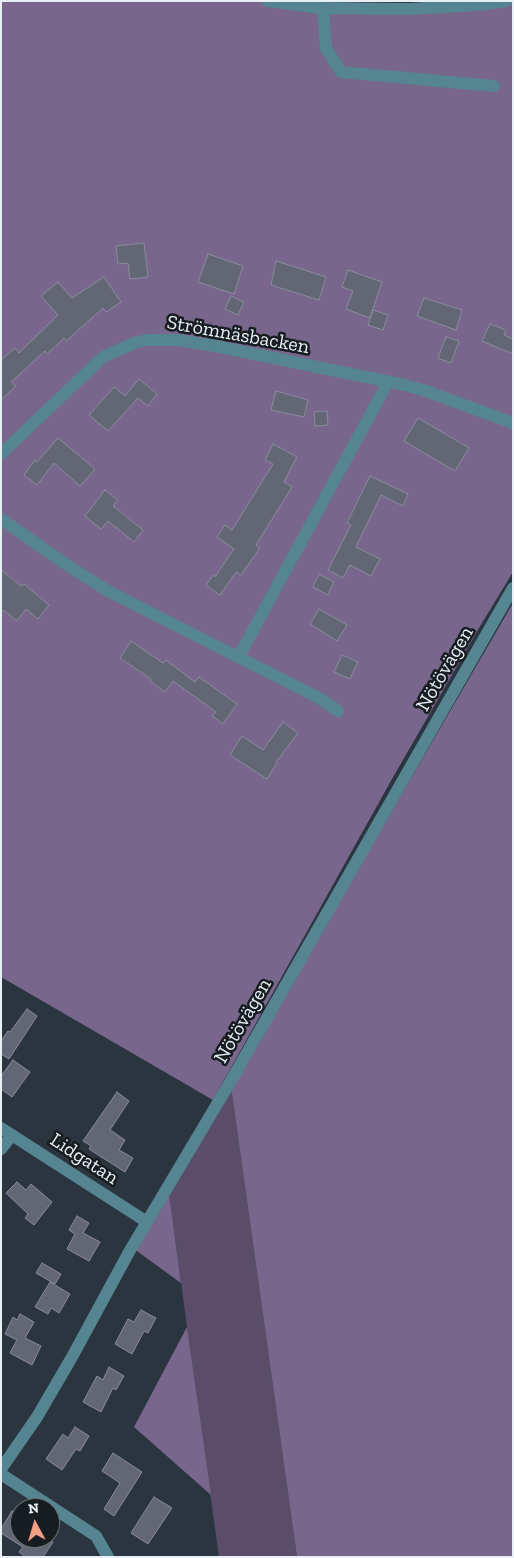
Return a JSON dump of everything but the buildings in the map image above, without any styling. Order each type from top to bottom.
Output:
[{"type":"street","points":[[268,1],[323,8],[409,9],[478,5],[506,1]]},
{"type":"street","points":[[323,8],[326,48],[341,72],[494,86]]},
{"type":"street","name":"Strömnäsbacken","points":[[1,454],[103,357],[134,343],[146,340],[177,340],[210,345],[388,382],[426,391],[513,423]]},
{"type":"street","points":[[239,656],[388,382]]},
{"type":"street","points":[[1,519],[108,591],[239,656],[319,698],[338,711]]},
{"type":"street","name":"Nötövägen","points":[[1,1469],[42,1408],[147,1222],[234,1076],[513,588]]},
{"type":"street","points":[[1,1149],[7,1131]]},
{"type":"street","name":"Lidgatan","points":[[7,1131],[147,1222]]},
{"type":"street","points":[[1,1474],[96,1536],[108,1557]]},
{"type":"shaded area","points":[[1,1],[277,1],[387,4],[513,1],[513,572],[392,779],[213,1100],[1,977]]},
{"type":"shaded area","points":[[513,603],[513,1557],[297,1557],[231,1087]]},
{"type":"shaded area","points":[[231,1087],[297,1557],[219,1557],[168,1185]]},
{"type":"shaded area","points":[[168,1185],[181,1283],[130,1246]]},
{"type":"shaded area","points":[[187,1327],[211,1495],[134,1427]]}]
